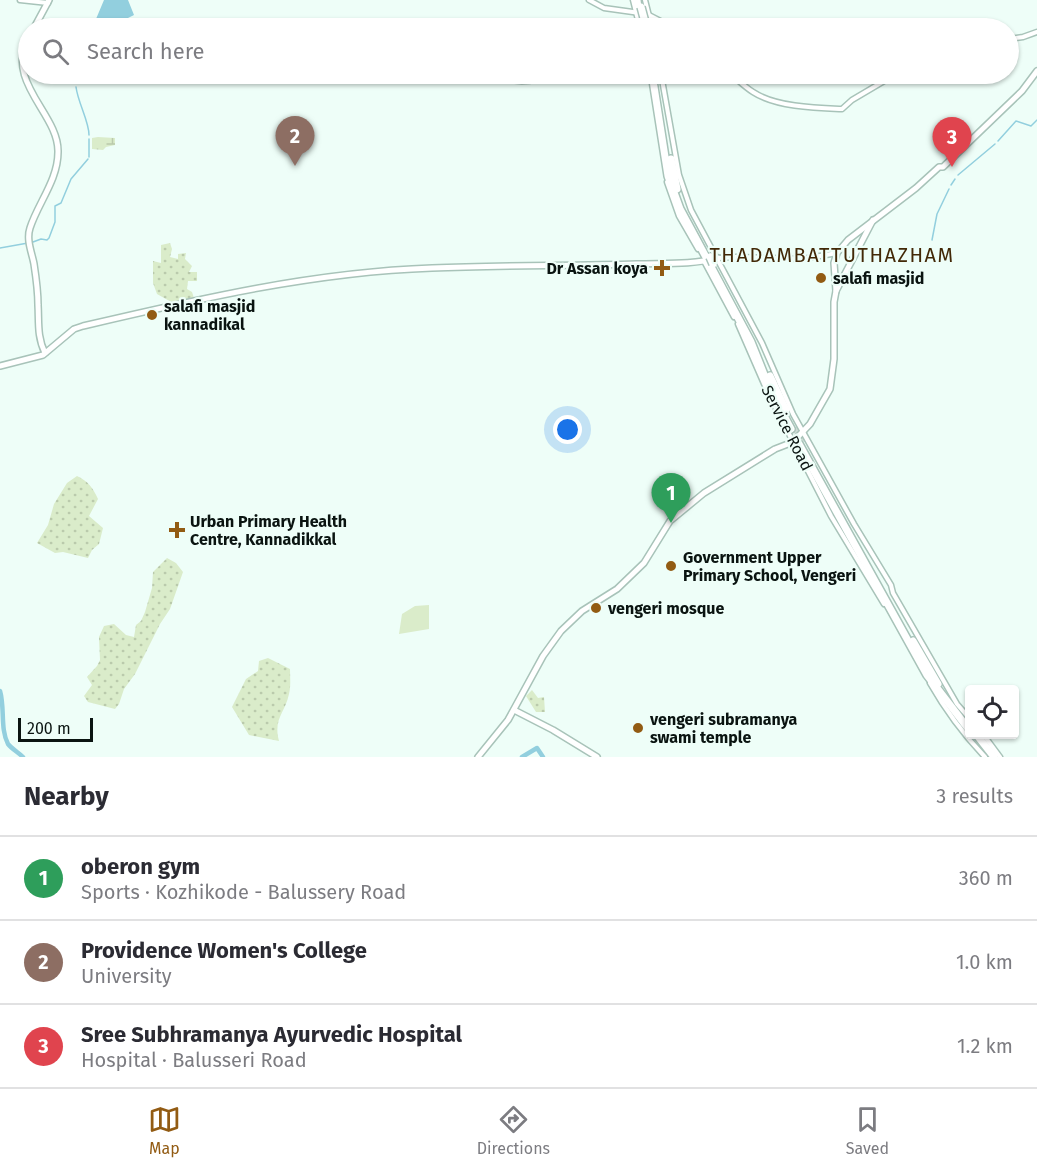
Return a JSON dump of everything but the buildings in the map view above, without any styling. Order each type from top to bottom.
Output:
[{"type":"highway","points":[[655,84],[678,192],[684,209],[710,261],[758,346],[793,428]]},
{"type":"highway","points":[[798,443],[938,684],[965,723]]},
{"type":"highway","points":[[798,443],[927,675],[965,724]]},
{"type":"highway","points":[[977,739],[992,757]]},
{"type":"main road","points":[[40,18],[49,2]]},
{"type":"main road","points":[[478,757],[514,710],[543,656],[561,631],[582,611],[617,589],[644,562],[669,521],[704,493],[775,449],[798,443],[830,389],[834,359],[836,291],[834,263],[837,253],[848,240],[916,188],[939,167],[943,167],[1022,91],[1037,71]]},
{"type":"main road","points":[[28,84],[31,93],[54,132],[58,153],[56,171],[30,228],[29,243],[38,283],[38,333],[45,353]]},
{"type":"main road","points":[[836,291],[873,220]]},
{"type":"main road","points":[[0,366],[45,353],[74,330],[83,326],[222,295],[343,275],[433,268],[602,266],[710,261]]},
{"type":"main road","points":[[514,710],[553,730],[597,757]]},
{"type":"street","points":[[20,0],[49,2]]},
{"type":"street","points":[[589,0],[604,8],[638,5]]},
{"type":"street","points":[[644,18],[645,0]]},
{"type":"street","points":[[1019,36],[1037,32]]},
{"type":"street","points":[[663,84],[684,193],[710,261],[762,344],[785,398],[803,432],[891,585],[893,593],[965,714]]},
{"type":"street","points":[[742,84],[763,98],[805,108],[842,109],[852,100],[879,84]]},
{"type":"street","points":[[710,261],[736,257],[803,259],[837,253]]},
{"type":"street","name":"Service Road","points":[[710,261],[774,406],[798,443],[831,516],[946,712],[985,757]]},
{"type":"street","points":[[986,739],[1000,757]]},
{"type":"green space","points":[[92,138],[115,138],[115,145],[103,150],[92,149]]},
{"type":"green space","points":[[170,243],[172,249],[170,257],[178,259],[178,254],[186,253],[185,259],[192,266],[189,272],[197,272],[197,281],[188,281],[187,289],[192,292],[195,301],[173,303],[157,294],[153,283],[153,261],[161,263],[161,245]]},
{"type":"green space","points":[[77,476],[92,488],[98,499],[89,516],[103,528],[99,544],[88,558],[63,552],[55,553],[37,543],[48,525],[54,504],[67,483]]},
{"type":"green space","points":[[167,558],[176,563],[183,572],[170,609],[135,674],[124,689],[119,704],[115,709],[88,702],[84,696],[92,685],[87,677],[100,660],[99,637],[104,626],[114,624],[126,635],[134,637],[136,625],[141,621],[145,612],[152,588],[153,572]]},
{"type":"green space","points":[[429,605],[429,629],[399,634],[402,614],[415,606]]},
{"type":"green space","points":[[268,658],[290,669],[289,694],[277,727],[279,741],[249,735],[232,707],[246,679],[258,671],[259,661]]},
{"type":"green space","points":[[532,690],[538,698],[544,697],[545,712],[536,712],[526,696]]},
{"type":"water","points":[[104,0],[128,0],[134,15],[128,18],[96,18]]},
{"type":"waterway","points":[[76,87],[89,135]]},
{"type":"waterway","points":[[998,141],[1016,121],[1031,126],[1037,120]]},
{"type":"waterway","points":[[89,139],[89,157]]},
{"type":"waterway","points":[[958,175],[995,144]]},
{"type":"waterway","points":[[33,242],[49,238],[55,222],[55,206],[61,203],[71,179],[88,159]]},
{"type":"waterway","points":[[951,185],[955,179]]},
{"type":"waterway","points":[[932,240],[937,214],[949,189]]},
{"type":"waterway","points":[[0,248],[28,243]]},
{"type":"waterway","points":[[0,691],[3,725],[8,744],[23,757]]},
{"type":"waterway","points":[[522,757],[537,748],[543,757]]},
{"type":"tunnel","points":[[795,427],[803,442]]},
{"type":"place","name":"Providence Women's College","points":[[295,166]]},
{"type":"place","name":"Sree Subhramanya Ayurvedic Hospital","points":[[952,167]]},
{"type":"place","name":"Dr Assan koya","points":[[662,268]]},
{"type":"place","name":"salafi masjid","points":[[821,278]]},
{"type":"place","name":"salafi masjid kannadikal","points":[[152,315]]},
{"type":"place","name":"oberon gym","points":[[671,523]]},
{"type":"place","name":"Urban Primary Health Centre, Kannadikkal","points":[[177,530]]},
{"type":"place","name":"Government Upper Primary School, Vengeri","points":[[671,566]]},
{"type":"place","name":"vengeri mosque","points":[[596,608]]},
{"type":"place","name":"vengeri subramanya swami temple","points":[[638,728]]},
{"type":"district","name":"THADAMBATTUTHAZHAM","points":[[832,255]]}]
